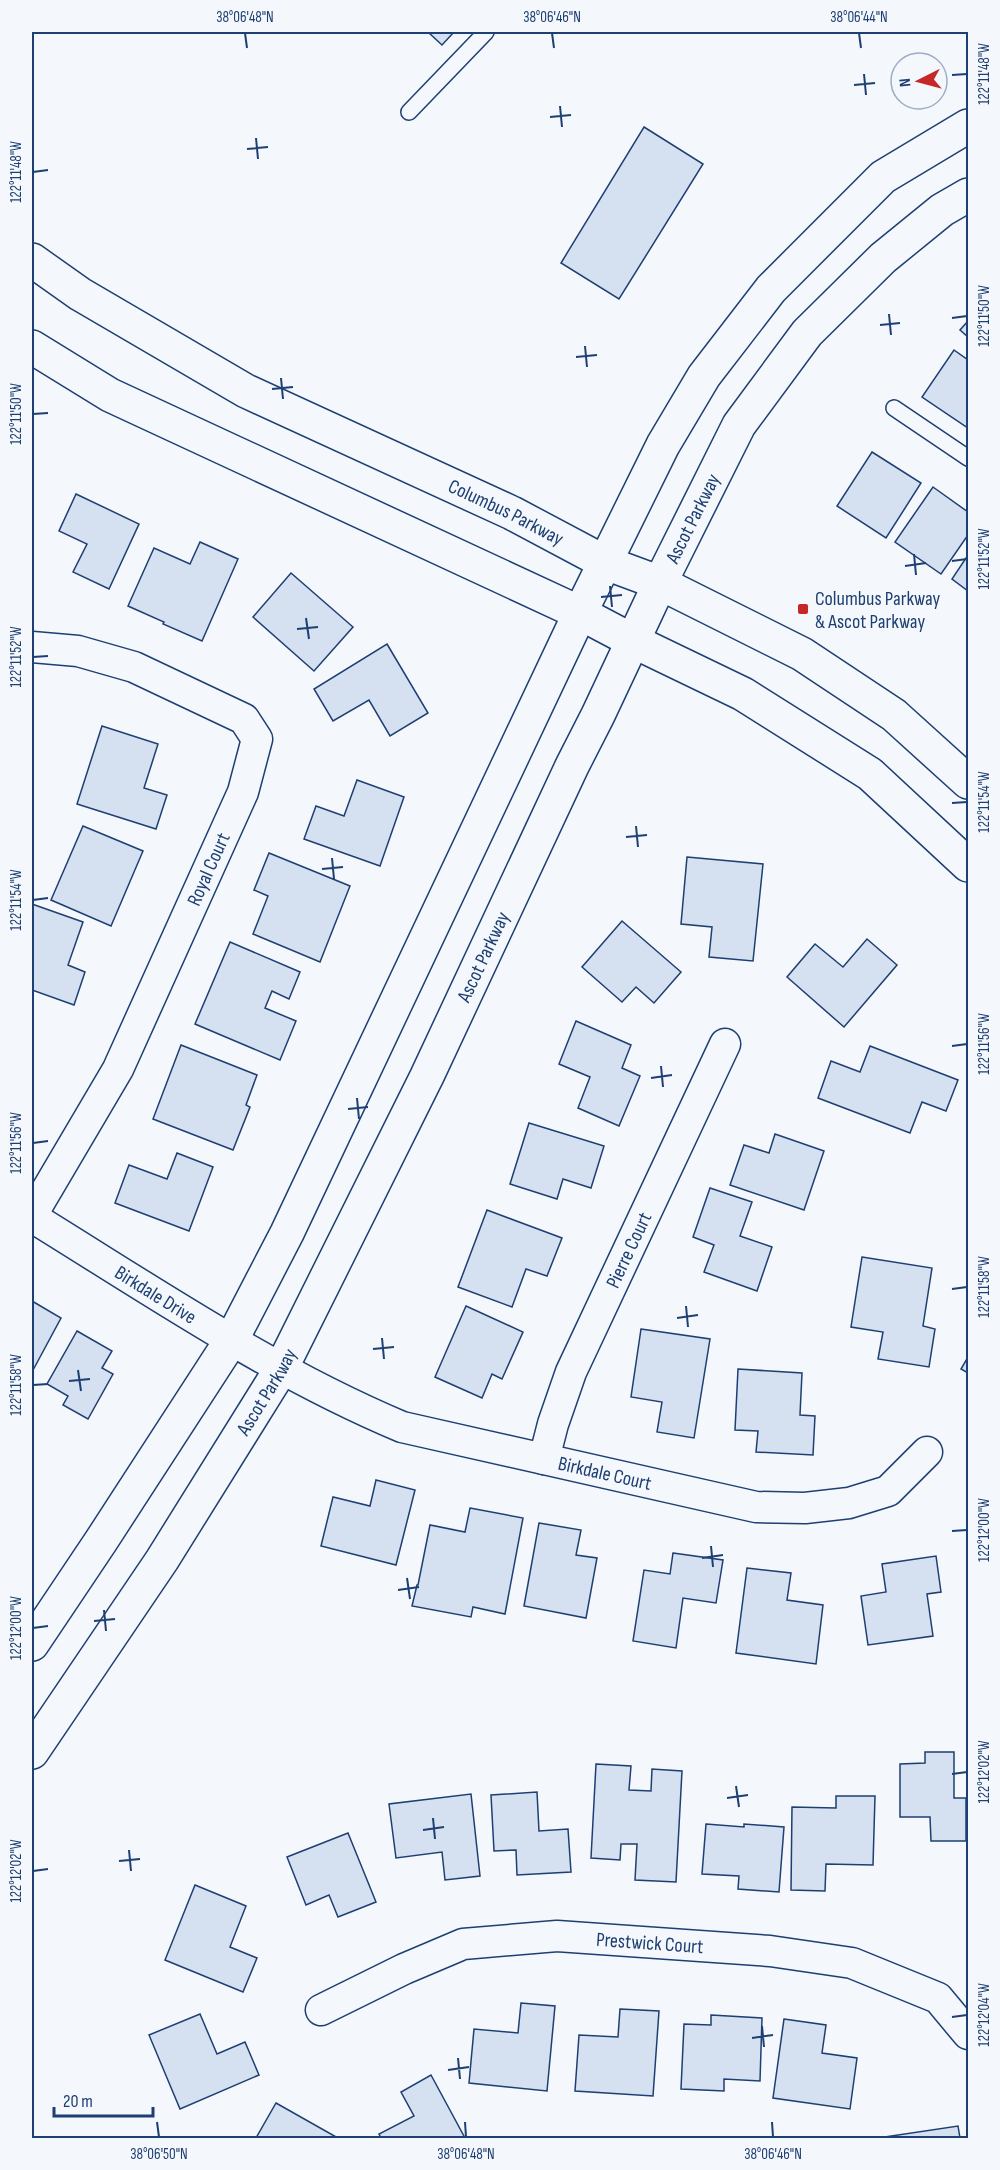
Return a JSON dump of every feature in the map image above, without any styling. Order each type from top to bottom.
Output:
[{"type":"main road","points":[[32,1644],[232,1339],[287,1233],[580,613],[663,445],[698,386],[771,289],[884,177],[969,126]]},
{"type":"main road","name":"Ascot Parkway","points":[[32,1752],[162,1560],[281,1369],[427,1076],[572,766],[739,425],[807,333],[883,258],[942,210],[969,195]]},
{"type":"main road","name":"Columbus Parkway","points":[[32,260],[80,294],[246,391],[512,513],[606,563],[660,583],[802,654],[894,715],[969,782]]},
{"type":"main road","points":[[32,347],[110,395],[580,613],[742,694],[870,774],[969,865]]},
{"type":"street","name":"Royal Court","points":[[32,647],[78,651],[134,667],[244,719],[257,739],[243,792],[118,1069],[32,1216]]},
{"type":"street","name":"Pierre Court","points":[[544,1459],[571,1372],[725,1044]]},
{"type":"street","name":"Birkdale Drive","points":[[32,1216],[281,1369]]},
{"type":"street","name":"Birkdale Court","points":[[281,1369],[357,1408],[402,1427],[756,1507],[805,1508],[849,1503],[888,1491],[927,1452]]},
{"type":"street","name":"Prestwick Court","points":[[321,2010],[404,1969],[463,1944],[557,1936],[770,1952],[852,1963],[938,1998],[969,2034]]},
{"type":"lane","points":[[409,112],[486,32]]},
{"type":"lane","points":[[894,408],[969,458]]},
{"type":"building","points":[[428,32],[454,32],[442,45]]},
{"type":"building","points":[[644,127],[703,164],[619,299],[561,263]]},
{"type":"building","points":[[968,321],[968,337],[960,330]]},
{"type":"building","points":[[954,350],[968,360],[968,428],[922,397]]},
{"type":"building","points":[[872,452],[921,483],[886,538],[837,506]]},
{"type":"building","points":[[933,487],[968,512],[968,535],[941,574],[895,542]]},
{"type":"building","points":[[76,494],[139,524],[109,589],[73,572],[87,544],[59,531]]},
{"type":"building","points":[[200,542],[238,559],[202,641],[128,606],[154,548],[190,564]]},
{"type":"building","points":[[968,555],[968,591],[952,579]]},
{"type":"building","points":[[291,573],[353,627],[314,671],[253,617]]},
{"type":"building","points":[[387,644],[428,713],[390,736],[369,700],[333,721],[314,689]]},
{"type":"building","points":[[102,726],[158,744],[144,788],[167,795],[156,829],[77,804]]},
{"type":"building","points":[[357,780],[404,797],[380,866],[304,839],[316,806],[344,816]]},
{"type":"building","points":[[83,826],[143,851],[111,926],[51,900]]},
{"type":"building","points":[[269,853],[350,886],[320,962],[253,934],[268,896],[254,890]]},
{"type":"building","points":[[687,857],[763,864],[753,961],[709,957],[712,927],[681,924]]},
{"type":"building","points":[[32,904],[83,922],[68,965],[85,972],[74,1005],[32,990]]},
{"type":"building","points":[[622,921],[681,972],[654,1003],[636,987],[622,1002],[582,967]]},
{"type":"building","points":[[867,939],[897,965],[844,1027],[787,977],[815,944],[843,967]]},
{"type":"building","points":[[230,942],[300,972],[289,999],[272,991],[265,1008],[296,1021],[280,1060],[195,1024]]},
{"type":"building","points":[[576,1021],[631,1045],[622,1068],[640,1076],[619,1126],[578,1108],[590,1077],[559,1064]]},
{"type":"building","points":[[181,1045],[257,1075],[246,1105],[250,1107],[233,1150],[153,1119]]},
{"type":"building","points":[[870,1046],[958,1080],[946,1111],[922,1102],[910,1133],[818,1098],[831,1061],[860,1072]]},
{"type":"building","points":[[529,1123],[604,1146],[591,1188],[563,1179],[557,1199],[510,1184]]},
{"type":"building","points":[[775,1134],[824,1151],[804,1210],[730,1185],[744,1145],[769,1153]]},
{"type":"building","points":[[177,1153],[213,1167],[189,1231],[115,1203],[129,1165],[167,1179]]},
{"type":"building","points":[[710,1188],[752,1202],[740,1236],[772,1247],[757,1291],[704,1272],[714,1245],[693,1237]]},
{"type":"building","points":[[487,1210],[562,1238],[547,1276],[526,1269],[512,1307],[458,1287]]},
{"type":"building","points":[[862,1257],[932,1268],[923,1326],[935,1329],[929,1367],[878,1359],[883,1332],[851,1327]]},
{"type":"building","points":[[32,1301],[61,1318],[32,1372]]},
{"type":"building","points":[[466,1306],[523,1332],[502,1379],[492,1374],[482,1398],[435,1377]]},
{"type":"building","points":[[641,1329],[710,1339],[694,1438],[657,1432],[662,1402],[631,1397]]},
{"type":"building","points":[[77,1331],[112,1351],[102,1368],[113,1374],[88,1419],[63,1405],[68,1396],[47,1384]]},
{"type":"building","points":[[968,1357],[968,1373],[961,1369]]},
{"type":"building","points":[[738,1369],[802,1373],[800,1415],[815,1416],[813,1455],[756,1452],[758,1431],[735,1430]]},
{"type":"building","points":[[376,1480],[415,1490],[396,1565],[321,1546],[333,1497],[370,1506]]},
{"type":"building","points":[[470,1508],[523,1518],[505,1614],[473,1607],[471,1617],[412,1606],[430,1525],[465,1532]]},
{"type":"building","points":[[539,1523],[581,1530],[576,1555],[597,1558],[586,1618],[524,1606]]},
{"type":"building","points":[[673,1553],[723,1560],[716,1603],[683,1598],[676,1648],[633,1641],[644,1570],[670,1574]]},
{"type":"building","points":[[936,1556],[941,1592],[927,1594],[933,1636],[868,1645],[861,1596],[886,1592],[882,1564]]},
{"type":"building","points":[[747,1568],[791,1573],[787,1600],[823,1605],[816,1664],[736,1653]]},
{"type":"building","points":[[925,1752],[954,1752],[954,1798],[966,1798],[966,1841],[931,1841],[930,1817],[900,1817],[900,1764],[925,1763]]},
{"type":"building","points":[[596,1764],[631,1766],[629,1790],[651,1791],[652,1769],[682,1771],[676,1882],[635,1880],[637,1844],[621,1844],[620,1860],[591,1858]]},
{"type":"building","points":[[537,1792],[539,1831],[568,1829],[571,1872],[517,1875],[516,1850],[494,1851],[491,1795]]},
{"type":"building","points":[[471,1794],[480,1876],[445,1880],[442,1852],[396,1858],[389,1804]]},
{"type":"building","points":[[836,1796],[875,1796],[873,1865],[826,1864],[825,1891],[791,1890],[792,1807],[836,1808]]},
{"type":"building","points":[[706,1824],[784,1827],[779,1892],[738,1889],[739,1876],[702,1874]]},
{"type":"building","points":[[348,1833],[376,1902],[338,1917],[329,1895],[306,1905],[287,1857]]},
{"type":"building","points":[[195,1885],[246,1906],[230,1947],[257,1958],[243,1992],[165,1960]]},
{"type":"building","points":[[521,2003],[555,2006],[547,2091],[469,2083],[474,2029],[518,2033]]},
{"type":"building","points":[[620,2009],[659,2011],[653,2096],[575,2091],[579,2035],[618,2037]]},
{"type":"building","points":[[200,2014],[217,2054],[245,2042],[259,2075],[180,2109],[149,2035]]},
{"type":"building","points":[[711,2015],[762,2018],[760,2081],[724,2079],[724,2091],[681,2089],[684,2024],[711,2025]]},
{"type":"building","points":[[784,2019],[826,2025],[822,2053],[857,2058],[850,2109],[773,2098]]},
{"type":"building","points":[[431,2075],[465,2138],[381,2138],[379,2134],[414,2116],[401,2092]]},
{"type":"building","points":[[276,2103],[338,2138],[256,2138]]},
{"type":"building","points":[[958,2126],[960,2138],[878,2138]]},
{"type":"place","name":"Columbus Parkway & Ascot Parkway","points":[[803,609]]}]
